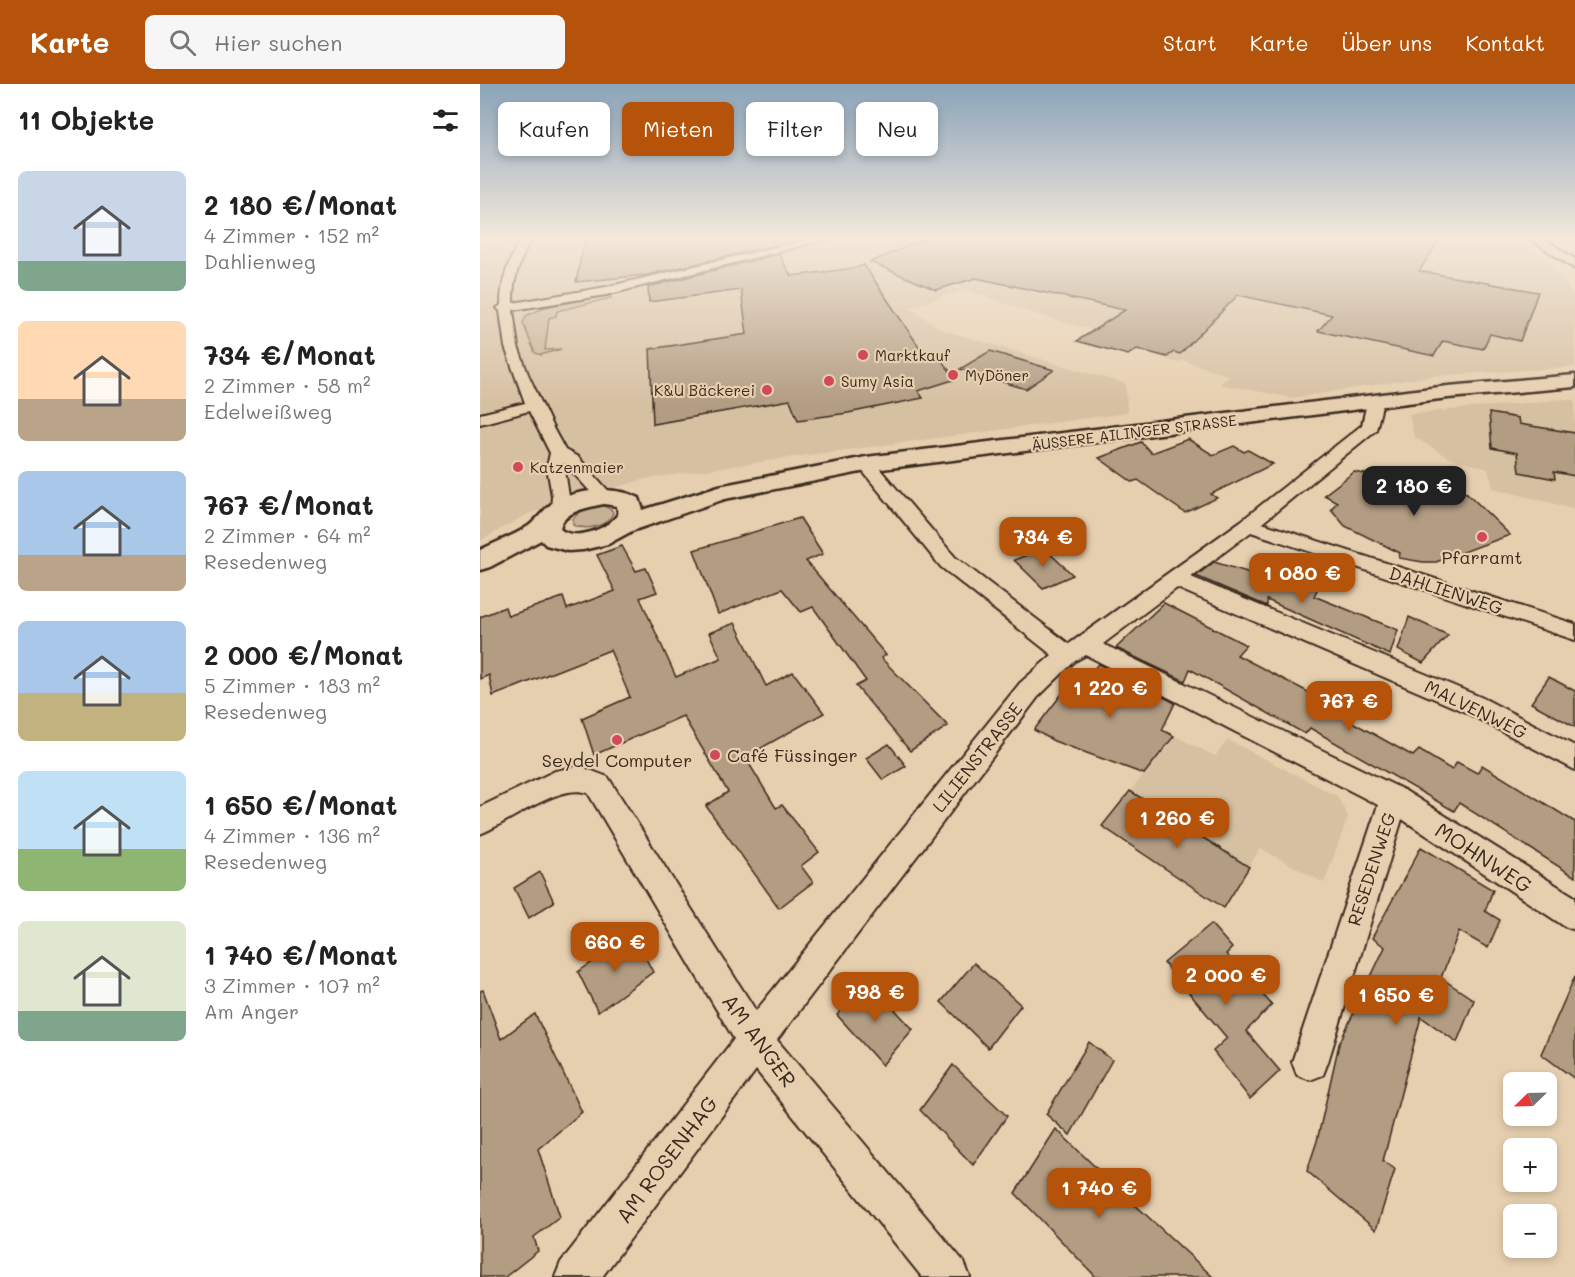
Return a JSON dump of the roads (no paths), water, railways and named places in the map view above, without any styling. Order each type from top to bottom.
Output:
[{"type":"main road","name":"ÄUSSERE AILINGER STRASSE","points":[[480,573],[568,542],[590,541],[604,537],[623,525],[719,493],[866,464],[1448,392],[1551,385],[1575,381]]},
{"type":"main road","name":"ÄUSSERE AILINGER STRASSE","points":[[1551,385],[1575,386]]},
{"type":"main road","name":"ÄUSSERE AILINGER STRASSE","points":[[480,561],[538,531],[554,517],[582,500],[719,493]]},
{"type":"main road","points":[[614,497],[630,503],[633,509],[631,516],[623,525]]},
{"type":"main road","points":[[554,517],[547,531],[550,536],[568,542]]},
{"type":"street","points":[[505,294],[503,308],[506,333],[532,406],[558,453],[570,456],[595,491],[614,497]]},
{"type":"street","points":[[503,308],[590,294]]},
{"type":"street","name":"LILIENSTRASSE","points":[[755,1041],[1029,690],[1076,650],[1248,525],[1370,427],[1375,402]]},
{"type":"street","points":[[480,419],[532,406]]},
{"type":"street","points":[[554,517],[562,500],[554,462],[558,453]]},
{"type":"street","name":"RESEDENWEG","points":[[866,464],[948,562],[1076,650],[1394,799],[1310,1062]]},
{"type":"street","name":"DAHLIENWEG","points":[[1248,525],[1575,632]]},
{"type":"street","name":"MALVENWEG","points":[[1176,579],[1474,705],[1575,759]]},
{"type":"street","name":"AM ANGER","points":[[480,821],[555,783],[579,778],[598,785],[755,1041],[949,1277]]},
{"type":"street","name":"MOHNWEG","points":[[1394,799],[1575,915]]},
{"type":"street","name":"AM ROSENHAG","points":[[576,1277],[755,1041]]},
{"type":"place","name":"Marktkauf","points":[[863,355]]},
{"type":"place","name":"MyDöner","points":[[953,375]]},
{"type":"place","name":"Sumy Asia","points":[[829,381]]},
{"type":"place","name":"K&U Bäckerei","points":[[767,390]]},
{"type":"place","name":"Katzenmaier","points":[[518,467]]},
{"type":"place","name":"Pfarramt","points":[[1482,537]]},
{"type":"place","name":"Seydel Computer","points":[[617,740]]},
{"type":"place","name":"Café Füssinger","points":[[715,755]]}]
